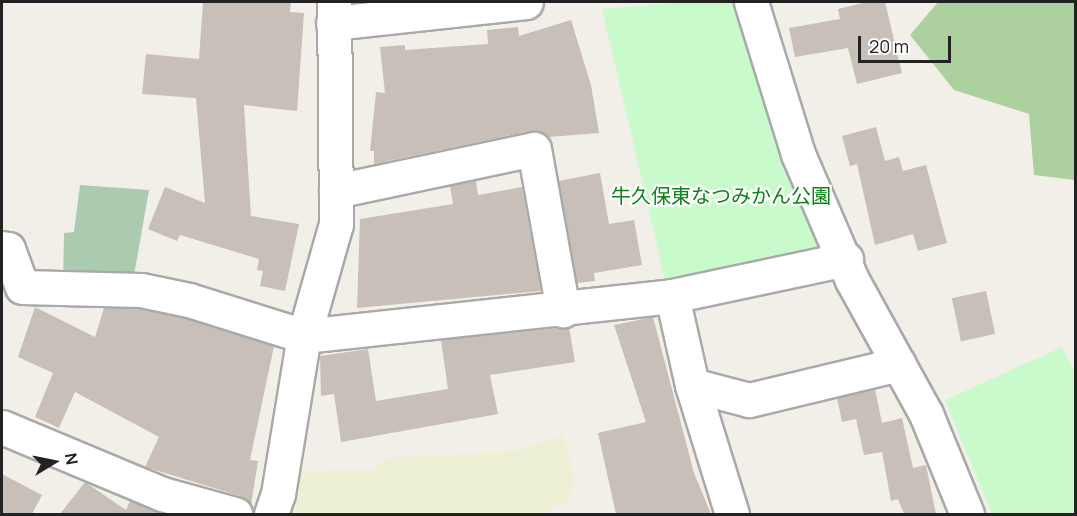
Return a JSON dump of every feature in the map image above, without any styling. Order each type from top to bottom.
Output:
[{"type":"street","points":[[271,514],[278,494],[304,336],[336,224],[333,12],[526,2]]},
{"type":"street","points":[[751,2],[798,154],[846,259],[852,280],[926,414],[967,514]]},
{"type":"street","points":[[336,191],[534,149],[563,310]]},
{"type":"street","points":[[2,248],[8,249],[22,287],[141,290],[189,300],[304,336],[563,310],[672,296],[846,259]]},
{"type":"street","points":[[672,296],[692,385],[732,514]]},
{"type":"street","points":[[692,385],[749,400],[899,364]]},
{"type":"street","points":[[2,427],[162,494],[236,514]]},
{"type":"green space","name":"牛久保東なつみかん公園","points":[[683,2],[742,2],[826,250],[665,280],[602,9]]},
{"type":"green space","points":[[938,2],[1075,2],[1075,180],[1034,175],[1029,114],[954,90],[910,35]]},
{"type":"green space","points":[[80,185],[149,190],[133,281],[63,283],[64,233],[74,232]]},
{"type":"green space","points":[[1062,347],[1075,373],[1075,514],[992,514],[945,400]]},
{"type":"green space","points":[[564,434],[575,483],[566,501],[541,514],[292,514],[301,471],[373,469],[388,458],[513,451]]},
{"type":"building","points":[[203,2],[291,2],[290,12],[304,13],[297,111],[244,105],[251,216],[299,224],[285,291],[260,286],[263,271],[257,270],[259,259],[180,235],[177,241],[148,229],[165,187],[205,203],[196,98],[142,94],[146,54],[199,59]]},
{"type":"building","points":[[867,2],[885,2],[902,73],[857,84],[848,48],[795,57],[789,28],[840,19],[838,9]]},
{"type":"building","points":[[571,20],[591,85],[599,133],[549,137],[530,131],[374,164],[374,151],[370,151],[376,92],[385,93],[380,47],[405,45],[405,50],[488,44],[487,30],[518,27],[519,36]]},
{"type":"building","points":[[876,127],[885,161],[899,157],[903,171],[926,165],[947,243],[918,251],[913,234],[875,245],[857,164],[850,166],[842,136]]},
{"type":"building","points":[[600,173],[609,224],[634,220],[642,265],[594,273],[595,281],[577,283],[559,181]]},
{"type":"building","points":[[476,181],[478,195],[522,187],[541,291],[357,308],[360,219],[453,204],[450,186]]},
{"type":"building","points":[[986,291],[995,334],[961,341],[952,298]]},
{"type":"building","points":[[35,307],[95,337],[104,308],[139,309],[184,318],[274,346],[250,460],[258,461],[251,505],[240,496],[145,467],[159,437],[75,392],[59,428],[35,417],[53,373],[18,357]]},
{"type":"building","points":[[653,317],[694,473],[711,514],[616,514],[598,433],[646,422],[614,325]]},
{"type":"building","points":[[569,327],[575,362],[490,375],[498,414],[341,442],[334,394],[321,396],[320,356],[368,349],[376,401],[448,389],[441,340]]},
{"type":"building","points":[[875,389],[882,423],[902,418],[913,468],[926,465],[936,514],[904,514],[898,499],[891,501],[882,452],[864,455],[856,419],[842,422],[837,398]]},
{"type":"building","points":[[2,474],[42,495],[32,514],[2,514]]},
{"type":"building","points":[[85,482],[126,510],[130,501],[166,514],[60,514]]}]
